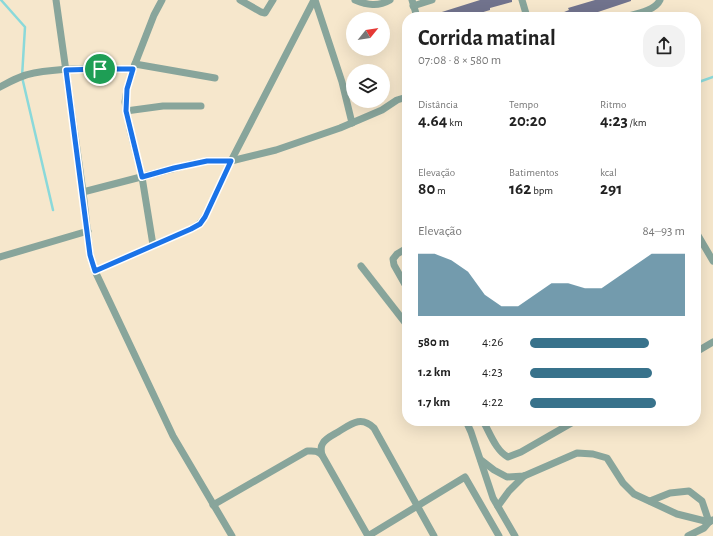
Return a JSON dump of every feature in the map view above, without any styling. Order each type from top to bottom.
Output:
[{"type":"street","points":[[56,0],[83,192],[90,255],[95,271],[174,436],[232,536]]},
{"type":"street","points":[[153,245],[142,177],[126,111],[127,89],[134,66],[154,15],[162,0]]},
{"type":"street","points":[[240,0],[265,13],[274,0]]},
{"type":"street","points":[[315,0],[342,82],[352,123]]},
{"type":"street","points":[[95,271],[200,224],[205,217],[231,161],[315,0]]},
{"type":"street","points":[[355,0],[366,5],[374,5],[390,0]]},
{"type":"street","points":[[413,3],[432,0]]},
{"type":"street","points":[[522,0],[526,12]]},
{"type":"street","points":[[640,12],[653,8],[660,0]]},
{"type":"street","points":[[0,87],[13,80],[35,73],[134,66],[215,78]]},
{"type":"street","points":[[83,192],[174,168],[207,161],[231,161],[276,150],[352,123],[382,110],[402,98]]},
{"type":"street","points":[[126,111],[163,106],[200,106]]},
{"type":"street","points":[[0,257],[88,231]]},
{"type":"street","points":[[701,241],[713,261]]},
{"type":"street","points":[[402,251],[397,254],[394,259],[394,265],[402,279]]},
{"type":"street","points":[[361,266],[402,319]]},
{"type":"street","points":[[701,349],[713,342]]},
{"type":"street","points":[[434,536],[417,506],[374,428],[369,423],[355,422],[322,444],[322,455],[368,536],[417,506],[465,477],[499,536]]},
{"type":"street","points":[[468,426],[493,498],[515,536]]},
{"type":"street","points":[[486,426],[503,455],[508,457],[521,452],[566,426]]},
{"type":"street","points":[[213,505],[307,451],[319,452],[322,455]]},
{"type":"street","points":[[481,460],[494,470],[507,477],[524,476],[577,453],[593,454],[607,458],[623,482],[634,494],[677,514],[711,521]]},
{"type":"street","points":[[498,506],[509,491],[524,476]]},
{"type":"street","points":[[650,501],[670,493],[689,491],[702,501],[711,521]]},
{"type":"street","points":[[688,536],[704,528],[711,521]]},
{"type":"building","points":[[480,0],[512,0],[512,2],[490,8],[490,10],[483,12],[442,12]]},
{"type":"building","points":[[595,0],[631,0],[598,12],[564,12],[569,10],[568,8]]},
{"type":"waterway","points":[[1,0],[25,27],[22,77],[53,210]]},
{"type":"waterway","points":[[701,81],[713,77]]},
{"type":"route","points":[[100,69],[133,69],[125,102],[130,130],[142,177],[207,161],[231,161],[205,217],[200,224],[95,271],[90,255],[66,70],[100,69]]}]
